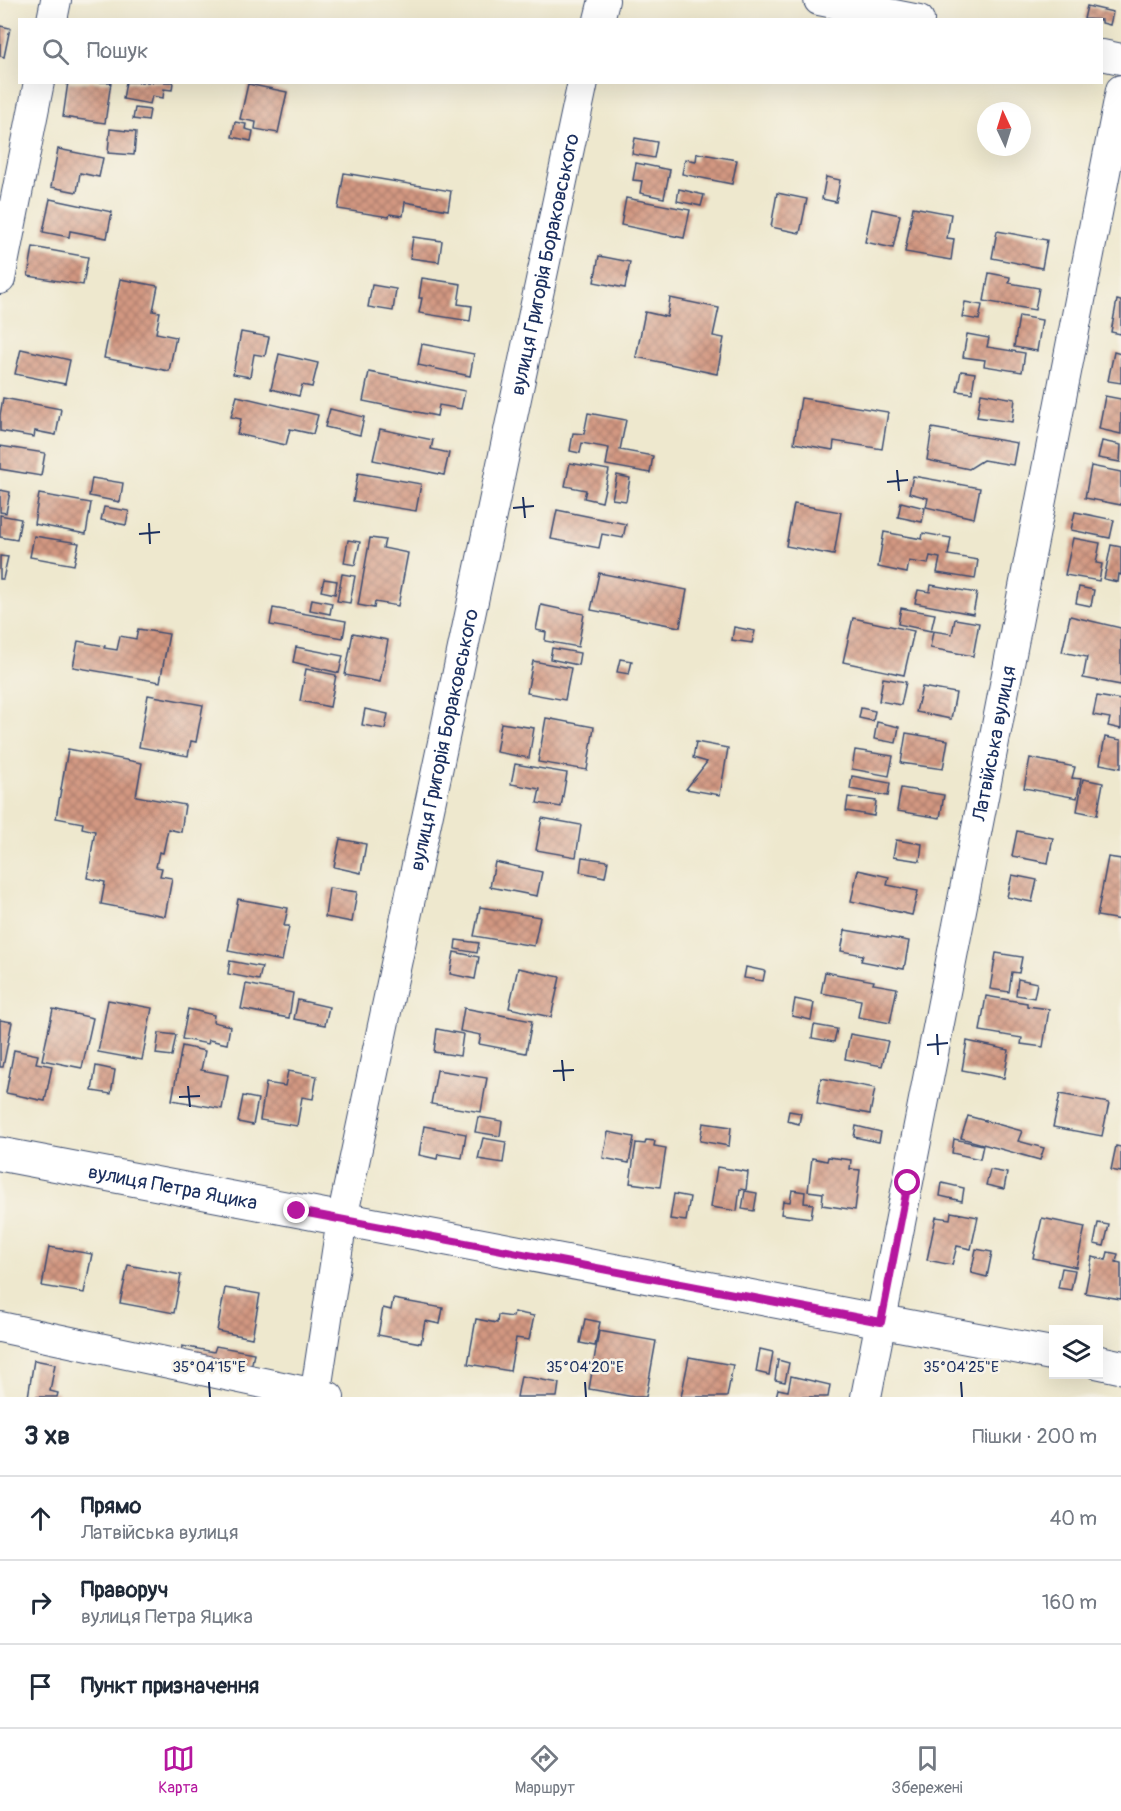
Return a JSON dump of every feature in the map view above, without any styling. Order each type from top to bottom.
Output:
[{"type":"street","points":[[52,18],[56,0]]},
{"type":"street","points":[[599,18],[603,0]]},
{"type":"street","points":[[819,0],[909,18]]},
{"type":"street","points":[[1103,55],[1121,59]]},
{"type":"street","points":[[0,279],[39,84]]},
{"type":"street","name":"вулиця Григорія Бораковського","points":[[320,1396],[342,1219],[583,84]]},
{"type":"street","name":"Латвійська вулиця","points":[[866,1397],[1121,90]]},
{"type":"street","name":"вулиця Петра Яцика","points":[[0,1154],[1049,1353]]},
{"type":"street","points":[[0,1327],[320,1396]]},
{"type":"street","points":[[1103,1363],[1121,1367]]},
{"type":"building","points":[[1087,6],[1113,12],[1110,25],[1103,23],[1103,18],[1084,18]]},
{"type":"building","points":[[0,26],[10,28],[4,57],[0,56]]},
{"type":"building","points":[[68,84],[111,84],[105,123],[63,117]]},
{"type":"building","points":[[126,84],[173,84],[172,90],[164,89],[163,98],[152,96],[150,104],[123,99]]},
{"type":"building","points":[[248,84],[287,92],[278,133],[255,129],[256,122],[240,119]]},
{"type":"building","points":[[135,108],[150,110],[148,121],[133,119]]},
{"type":"building","points":[[235,122],[246,124],[245,129],[253,131],[251,141],[232,137]]},
{"type":"building","points":[[110,129],[136,132],[134,155],[108,153]]},
{"type":"building","points":[[635,138],[657,142],[654,158],[632,154]]},
{"type":"building","points":[[58,149],[103,158],[99,177],[80,173],[77,192],[51,187]]},
{"type":"building","points":[[697,153],[737,160],[732,184],[682,174],[685,159],[696,161]]},
{"type":"building","points":[[636,163],[670,170],[664,198],[640,193],[642,181],[633,180]]},
{"type":"building","points":[[344,173],[451,191],[448,210],[405,202],[403,216],[390,214],[389,217],[338,209]]},
{"type":"building","points":[[826,177],[840,180],[836,202],[822,199]]},
{"type":"building","points":[[679,189],[704,195],[701,206],[677,201]]},
{"type":"building","points":[[777,193],[807,199],[800,233],[771,227]]},
{"type":"building","points":[[626,198],[690,210],[684,238],[621,225]]},
{"type":"building","points":[[50,199],[112,212],[107,238],[70,231],[69,237],[43,232]]},
{"type":"building","points":[[913,207],[951,214],[947,238],[954,239],[951,260],[905,252]]},
{"type":"building","points":[[872,209],[900,215],[893,248],[865,242]]},
{"type":"building","points":[[997,231],[1047,240],[1042,268],[992,258]]},
{"type":"building","points":[[413,237],[442,241],[439,262],[410,258]]},
{"type":"building","points":[[33,247],[88,257],[83,285],[28,276]]},
{"type":"building","points":[[599,256],[630,262],[625,288],[594,282]]},
{"type":"building","points":[[989,273],[1010,277],[1009,283],[1039,288],[1035,310],[984,301]]},
{"type":"building","points":[[422,278],[461,284],[458,304],[472,306],[470,321],[419,313]]},
{"type":"building","points":[[120,279],[158,286],[153,311],[160,312],[156,333],[176,337],[169,371],[104,358]]},
{"type":"building","points":[[372,285],[396,289],[393,311],[368,307]]},
{"type":"building","points":[[670,298],[719,308],[713,336],[724,338],[717,374],[636,357],[645,312],[667,317]]},
{"type":"building","points":[[1117,300],[1121,301],[1121,334],[1111,332]]},
{"type":"building","points":[[965,302],[982,305],[979,320],[962,317]]},
{"type":"building","points":[[1019,316],[1042,320],[1037,351],[1014,347]]},
{"type":"building","points":[[241,332],[269,337],[265,356],[254,354],[250,377],[233,374]]},
{"type":"building","points":[[967,334],[989,338],[987,347],[1025,353],[1022,372],[984,366],[985,360],[963,357]]},
{"type":"building","points":[[422,344],[474,354],[470,376],[418,365]]},
{"type":"building","points":[[21,349],[70,360],[65,384],[15,374]]},
{"type":"building","points":[[1114,352],[1121,354],[1121,383],[1108,381]]},
{"type":"building","points":[[279,354],[318,363],[312,387],[302,385],[299,396],[271,389]]},
{"type":"building","points":[[961,371],[975,373],[972,393],[957,391]]},
{"type":"building","points":[[369,372],[465,391],[461,409],[439,405],[437,416],[363,401]]},
{"type":"building","points":[[981,393],[1015,399],[1012,422],[977,417]]},
{"type":"building","points":[[237,396],[318,415],[313,434],[290,429],[286,445],[237,434],[241,419],[231,417]]},
{"type":"building","points":[[1105,396],[1121,399],[1121,434],[1099,429]]},
{"type":"building","points":[[3,398],[61,409],[56,435],[35,431],[34,437],[0,431]]},
{"type":"building","points":[[801,398],[888,412],[882,449],[834,441],[833,450],[794,443]]},
{"type":"building","points":[[330,409],[364,417],[360,435],[325,427]]},
{"type":"building","points":[[588,413],[626,420],[620,450],[653,456],[650,473],[606,465],[609,448],[582,443],[580,453],[570,451],[573,433],[584,434]]},
{"type":"building","points":[[932,428],[1017,443],[1013,465],[983,460],[969,469],[927,460]]},
{"type":"building","points":[[380,429],[433,440],[431,449],[449,453],[444,475],[373,460]]},
{"type":"building","points":[[1102,441],[1121,445],[1120,462],[1098,458]]},
{"type":"building","points":[[0,446],[45,453],[41,476],[0,469]]},
{"type":"building","points":[[570,463],[609,470],[602,502],[584,498],[586,490],[565,486]]},
{"type":"building","points":[[1091,466],[1121,472],[1121,505],[1085,498]]},
{"type":"building","points":[[358,473],[421,484],[416,511],[353,501]]},
{"type":"building","points":[[617,475],[630,478],[626,501],[612,499]]},
{"type":"building","points":[[913,476],[980,488],[974,518],[926,507],[928,498],[909,493]]},
{"type":"building","points":[[92,478],[123,483],[120,502],[89,496]]},
{"type":"building","points":[[0,490],[10,492],[6,513],[0,512]]},
{"type":"building","points":[[39,494],[91,503],[86,534],[34,524]]},
{"type":"building","points":[[901,502],[925,508],[922,522],[898,517]]},
{"type":"building","points":[[794,504],[841,512],[834,555],[786,546]]},
{"type":"building","points":[[104,507],[129,511],[126,525],[101,520]]},
{"type":"building","points":[[557,510],[626,524],[623,538],[602,534],[599,548],[551,539]]},
{"type":"building","points":[[1075,512],[1114,520],[1110,538],[1071,530]]},
{"type":"building","points":[[0,515],[21,519],[17,540],[0,537]]},
{"type":"building","points":[[884,532],[922,539],[923,533],[951,538],[948,555],[978,560],[975,579],[937,573],[940,558],[930,556],[928,564],[909,561],[907,573],[878,567]]},
{"type":"building","points":[[34,536],[79,543],[74,565],[30,557]]},
{"type":"building","points":[[370,538],[385,540],[383,548],[408,553],[398,606],[375,602],[374,608],[358,605]]},
{"type":"building","points":[[1073,538],[1100,543],[1096,563],[1102,564],[1099,581],[1065,575]]},
{"type":"building","points":[[348,540],[360,542],[355,565],[344,563]]},
{"type":"building","points":[[1111,545],[1121,547],[1121,575],[1119,574],[1118,582],[1104,579]]},
{"type":"building","points":[[0,556],[8,557],[3,579],[0,579]]},
{"type":"building","points":[[599,573],[687,590],[680,627],[591,610]]},
{"type":"building","points":[[342,574],[355,576],[350,603],[337,601]]},
{"type":"building","points":[[324,579],[337,581],[335,594],[321,591]]},
{"type":"building","points":[[931,585],[977,593],[973,614],[915,603],[918,590],[930,592]]},
{"type":"building","points":[[1079,587],[1094,590],[1091,606],[1076,603]]},
{"type":"building","points":[[312,599],[332,603],[330,614],[310,610]]},
{"type":"building","points":[[541,605],[584,614],[578,647],[545,641],[546,632],[536,630]]},
{"type":"building","points":[[273,608],[346,621],[343,638],[270,625]]},
{"type":"building","points":[[901,608],[935,614],[931,631],[898,624]]},
{"type":"building","points":[[1070,616],[1121,628],[1121,685],[1083,678],[1087,657],[1062,652]]},
{"type":"building","points":[[853,618],[914,631],[904,675],[843,662]]},
{"type":"building","points":[[955,619],[979,623],[973,656],[930,648],[933,631],[952,634]]},
{"type":"building","points":[[734,627],[755,631],[752,643],[732,640]]},
{"type":"building","points":[[138,629],[169,634],[160,682],[73,667],[78,641],[117,650],[120,636],[136,639]]},
{"type":"building","points":[[353,633],[388,640],[380,682],[345,675]]},
{"type":"building","points":[[296,647],[343,656],[339,673],[293,662]]},
{"type":"building","points":[[552,648],[580,653],[578,665],[550,659]]},
{"type":"building","points":[[620,659],[632,661],[629,674],[617,672]]},
{"type":"building","points":[[533,661],[571,668],[565,700],[527,693]]},
{"type":"building","points":[[306,669],[336,675],[330,707],[300,701]]},
{"type":"building","points":[[883,678],[906,682],[901,705],[879,701]]},
{"type":"building","points":[[922,687],[956,693],[951,719],[916,712]]},
{"type":"building","points":[[148,695],[203,705],[196,742],[191,741],[188,756],[139,747]]},
{"type":"building","points":[[1097,696],[1121,700],[1121,729],[1108,726],[1110,718],[1093,715]]},
{"type":"building","points":[[861,708],[875,711],[873,721],[859,718]]},
{"type":"building","points":[[365,709],[388,714],[385,729],[362,725]]},
{"type":"building","points":[[546,718],[594,727],[587,770],[538,762]]},
{"type":"building","points":[[877,722],[899,727],[896,743],[874,739]]},
{"type":"building","points":[[501,723],[534,728],[529,758],[496,752]]},
{"type":"building","points":[[906,733],[948,740],[943,769],[901,763]]},
{"type":"building","points":[[1105,737],[1121,740],[1121,768],[1100,764]]},
{"type":"building","points":[[696,742],[728,748],[720,795],[686,789],[707,762],[693,758]]},
{"type":"building","points":[[68,749],[142,763],[136,796],[185,805],[181,832],[168,829],[163,853],[159,852],[156,867],[162,868],[160,876],[172,878],[165,916],[101,904],[105,882],[87,878],[95,831],[82,828],[83,823],[56,818]]},
{"type":"building","points":[[855,750],[893,756],[889,776],[852,769]]},
{"type":"building","points":[[1030,758],[1075,767],[1072,778],[1081,779],[1077,798],[1024,788]]},
{"type":"building","points":[[515,764],[567,773],[561,807],[537,803],[540,789],[511,784]]},
{"type":"building","points":[[852,776],[890,783],[888,796],[850,789]]},
{"type":"building","points":[[1083,779],[1103,783],[1097,815],[1077,811]]},
{"type":"building","points":[[901,788],[944,795],[940,818],[897,811]]},
{"type":"building","points":[[848,797],[876,801],[874,816],[846,811]]},
{"type":"building","points":[[542,818],[581,825],[576,857],[536,850]]},
{"type":"building","points":[[1017,831],[1053,838],[1048,863],[1012,856]]},
{"type":"building","points":[[340,839],[366,844],[361,873],[334,867]]},
{"type":"building","points":[[896,840],[922,844],[920,861],[893,857]]},
{"type":"building","points":[[582,857],[608,861],[605,877],[580,872]]},
{"type":"building","points":[[1108,857],[1121,859],[1121,920],[1097,916]]},
{"type":"building","points":[[495,862],[542,872],[537,896],[490,887]]},
{"type":"building","points":[[858,870],[889,877],[887,885],[918,891],[912,915],[851,901]]},
{"type":"building","points":[[1012,875],[1037,880],[1032,902],[1007,897]]},
{"type":"building","points":[[329,888],[357,892],[352,922],[325,917]]},
{"type":"building","points":[[238,899],[288,908],[284,926],[289,926],[282,961],[228,951]]},
{"type":"building","points":[[480,907],[540,917],[534,946],[474,936]]},
{"type":"building","points":[[845,930],[909,941],[904,969],[861,961],[863,955],[841,951]]},
{"type":"building","points":[[456,940],[479,943],[477,953],[455,949]]},
{"type":"building","points":[[454,952],[479,957],[475,979],[450,974]]},
{"type":"building","points":[[996,953],[1022,957],[1019,973],[1012,972],[1009,992],[990,989]]},
{"type":"building","points":[[230,961],[262,967],[259,980],[228,974]]},
{"type":"building","points":[[746,967],[765,971],[763,981],[744,978]]},
{"type":"building","points":[[518,968],[560,977],[551,1017],[509,1008]]},
{"type":"building","points":[[825,972],[874,981],[873,984],[897,988],[890,1023],[858,1017],[861,1000],[821,993]]},
{"type":"building","points":[[1018,979],[1037,983],[1034,998],[1016,995]]},
{"type":"building","points":[[246,984],[293,993],[289,1018],[241,1009]]},
{"type":"building","points":[[986,996],[1049,1009],[1043,1047],[1021,1044],[1022,1038],[980,1031]]},
{"type":"building","points":[[795,999],[814,1003],[811,1020],[792,1016]]},
{"type":"building","points":[[108,1000],[152,1008],[142,1060],[98,1052]]},
{"type":"building","points":[[298,1000],[329,1007],[325,1025],[294,1019]]},
{"type":"building","points":[[464,1008],[532,1021],[526,1053],[479,1044],[481,1035],[460,1031]]},
{"type":"building","points":[[53,1009],[93,1018],[82,1068],[42,1060]]},
{"type":"building","points":[[188,1009],[214,1015],[213,1022],[230,1026],[227,1044],[209,1040],[208,1044],[182,1039]]},
{"type":"building","points":[[0,1020],[12,1022],[3,1067],[0,1067]]},
{"type":"building","points":[[814,1025],[837,1029],[834,1042],[812,1038]]},
{"type":"building","points":[[437,1029],[463,1034],[460,1056],[434,1052]]},
{"type":"building","points":[[159,1033],[176,1035],[172,1056],[156,1054]]},
{"type":"building","points":[[850,1034],[888,1041],[882,1066],[845,1059]]},
{"type":"building","points":[[967,1041],[1009,1050],[1004,1078],[962,1070]]},
{"type":"building","points":[[182,1046],[205,1051],[201,1070],[228,1075],[222,1109],[172,1100]]},
{"type":"building","points":[[14,1050],[38,1055],[36,1063],[52,1066],[45,1101],[6,1093]]},
{"type":"building","points":[[96,1066],[115,1070],[111,1094],[92,1091]]},
{"type":"building","points":[[437,1070],[487,1078],[481,1112],[431,1104]]},
{"type":"building","points":[[288,1071],[317,1076],[313,1099],[302,1097],[297,1126],[260,1120],[266,1083],[285,1086]]},
{"type":"building","points":[[821,1078],[875,1088],[870,1114],[817,1104]]},
{"type":"building","points":[[1060,1094],[1109,1103],[1102,1136],[1053,1127]]},
{"type":"building","points":[[243,1096],[258,1099],[253,1125],[238,1122]]},
{"type":"building","points":[[789,1111],[801,1113],[799,1124],[787,1121]]},
{"type":"building","points":[[968,1116],[1022,1131],[1018,1141],[1044,1148],[1040,1160],[961,1138]]},
{"type":"building","points":[[478,1117],[502,1121],[500,1136],[475,1132]]},
{"type":"building","points":[[703,1123],[731,1127],[729,1146],[700,1141]]},
{"type":"building","points":[[424,1126],[466,1134],[462,1158],[438,1154],[437,1159],[419,1155]]},
{"type":"building","points":[[856,1126],[881,1132],[879,1142],[854,1137]]},
{"type":"building","points":[[608,1132],[634,1137],[629,1163],[603,1158]]},
{"type":"building","points":[[483,1138],[506,1142],[503,1163],[478,1159]]},
{"type":"building","points":[[954,1139],[983,1145],[980,1159],[952,1153]]},
{"type":"building","points":[[646,1140],[655,1141],[654,1146],[666,1148],[660,1187],[630,1183],[636,1143],[645,1144]]},
{"type":"building","points":[[1116,1146],[1121,1147],[1121,1172],[1111,1170]]},
{"type":"building","points":[[828,1157],[851,1160],[850,1169],[860,1170],[855,1210],[822,1205],[823,1193],[808,1191],[812,1158],[827,1161]]},
{"type":"building","points":[[717,1167],[748,1172],[746,1190],[740,1189],[737,1211],[711,1207]]},
{"type":"building","points":[[990,1170],[1007,1173],[1004,1189],[986,1185]]},
{"type":"building","points":[[942,1183],[964,1188],[962,1201],[940,1196]]},
{"type":"building","points":[[792,1190],[805,1192],[804,1203],[813,1204],[811,1218],[781,1214],[783,1201],[790,1202]]},
{"type":"building","points":[[745,1191],[757,1193],[754,1211],[742,1209]]},
{"type":"building","points":[[674,1194],[690,1197],[686,1221],[670,1219]]},
{"type":"building","points":[[951,1212],[978,1217],[971,1249],[957,1246],[952,1265],[927,1260],[936,1217],[950,1219]]},
{"type":"building","points":[[1042,1218],[1085,1227],[1076,1267],[1033,1258]]},
{"type":"building","points":[[1098,1223],[1109,1225],[1104,1246],[1094,1244]]},
{"type":"building","points":[[49,1247],[92,1254],[84,1293],[42,1286]]},
{"type":"building","points":[[976,1249],[992,1252],[987,1277],[971,1273]]},
{"type":"building","points":[[1108,1252],[1118,1254],[1116,1262],[1121,1263],[1121,1299],[1085,1293],[1092,1257],[1106,1260]]},
{"type":"building","points":[[128,1265],[181,1275],[174,1313],[120,1303]]},
{"type":"building","points":[[1062,1268],[1075,1270],[1071,1290],[1058,1288]]},
{"type":"building","points":[[225,1288],[260,1294],[252,1338],[217,1331]]},
{"type":"building","points":[[393,1299],[443,1308],[440,1324],[425,1321],[421,1343],[378,1335],[383,1308],[391,1310]]},
{"type":"building","points":[[514,1312],[534,1316],[529,1340],[516,1338],[510,1371],[468,1364],[476,1319],[497,1323],[498,1315],[513,1317]]},
{"type":"building","points":[[585,1319],[600,1322],[595,1346],[580,1343]]},
{"type":"building","points":[[599,1331],[656,1341],[646,1397],[589,1389]]},
{"type":"building","points":[[182,1346],[214,1352],[216,1346],[254,1353],[250,1374],[180,1362]]},
{"type":"building","points":[[760,1349],[773,1352],[769,1375],[756,1372]]},
{"type":"building","points":[[689,1357],[733,1365],[727,1397],[681,1397]]},
{"type":"building","points":[[34,1360],[55,1364],[50,1391],[58,1393],[57,1397],[28,1397]]},
{"type":"building","points":[[778,1360],[789,1363],[785,1382],[775,1380]]},
{"type":"building","points":[[521,1376],[559,1383],[557,1397],[517,1397]]},
{"type":"building","points":[[791,1376],[830,1385],[828,1397],[776,1397],[778,1389],[788,1391]]},
{"type":"route","points":[[297,1211],[881,1322],[908,1183]]}]
